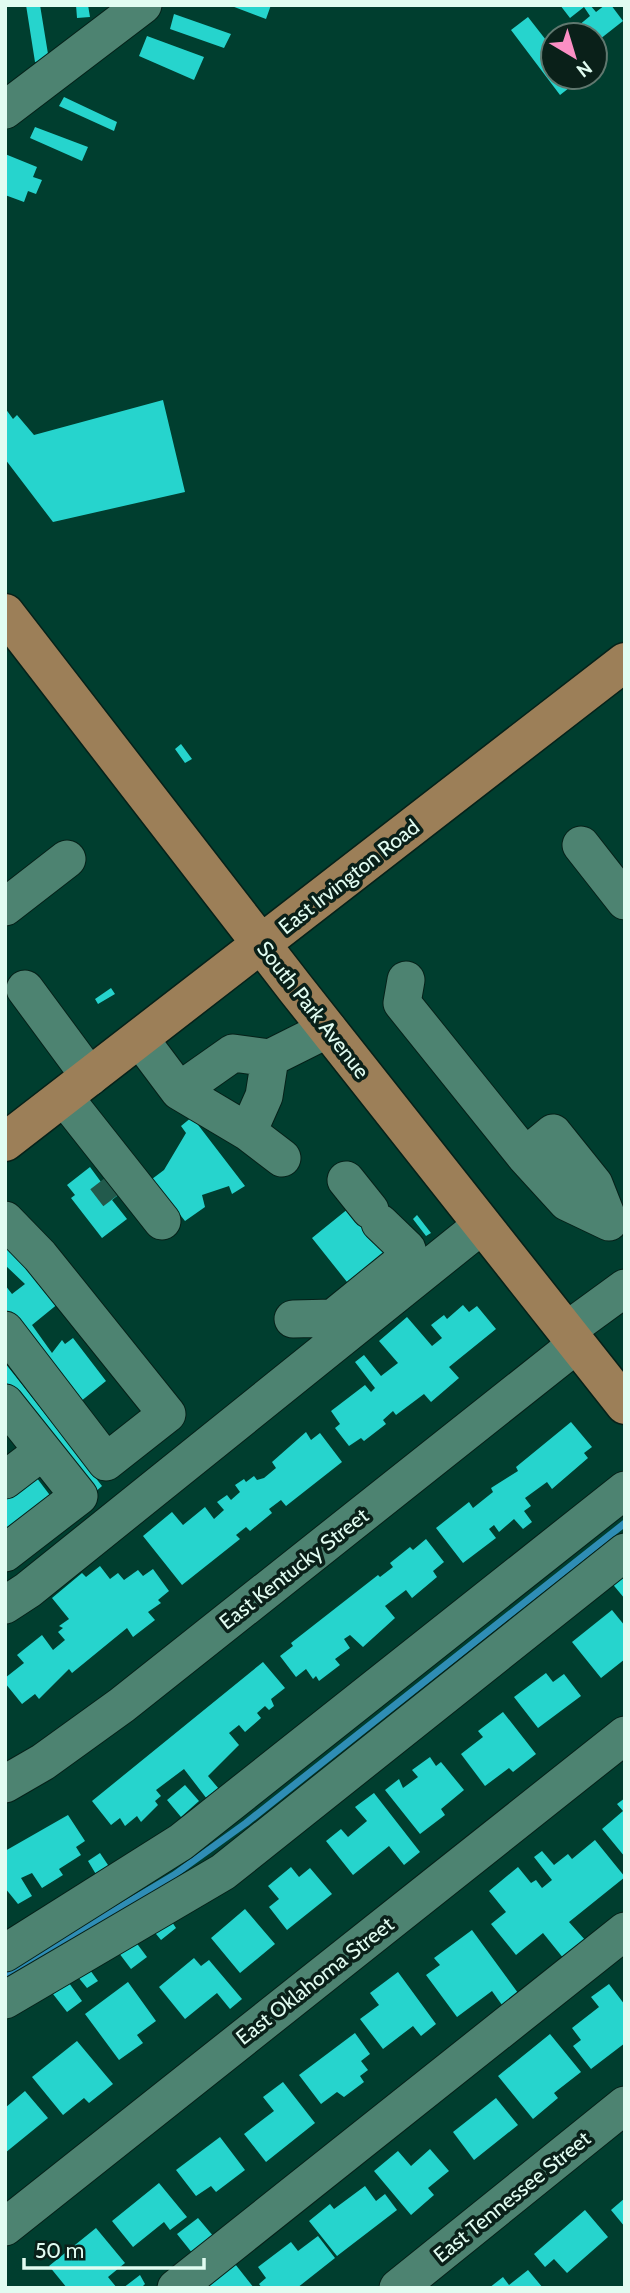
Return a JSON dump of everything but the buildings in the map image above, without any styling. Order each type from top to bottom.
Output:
[{"type":"main road","name":"South Park Avenue","points":[[8,622],[625,1405]]},
{"type":"main road","name":"East Irvington Road","points":[[5,1142],[625,662]]},
{"type":"street","points":[[5,110],[143,5]]},
{"type":"street","points":[[581,845],[625,901]]},
{"type":"street","points":[[5,907],[67,859]]},
{"type":"street","points":[[406,980],[402,1003],[525,1156],[567,1202],[617,1232]]},
{"type":"street","points":[[26,989],[154,1227],[118,1195]]},
{"type":"street","points":[[179,1091],[233,1054],[270,1058],[328,1029]]},
{"type":"street","points":[[139,1039],[179,1091],[248,1132],[282,1158]]},
{"type":"street","points":[[248,1132],[264,1096],[270,1058]]},
{"type":"street","points":[[525,1156],[553,1133],[594,1184],[617,1232]]},
{"type":"street","points":[[293,1319],[333,1318],[402,1262],[408,1249],[375,1216],[346,1180]]},
{"type":"street","points":[[5,1605],[28,1590],[482,1225]]},
{"type":"street","points":[[5,1330],[106,1462],[167,1414],[40,1256],[8,1230]]},
{"type":"street","name":"East Kentucky Street","points":[[5,1784],[43,1762],[122,1705],[571,1338],[625,1288]]},
{"type":"street","points":[[5,1553],[79,1496],[43,1451],[9,1415]]},
{"type":"street","points":[[5,1480],[43,1451]]},
{"type":"street","points":[[5,1953],[181,1842],[625,1490]]},
{"type":"street","points":[[5,2000],[223,1872],[625,1552]]},
{"type":"street","name":"East Oklahoma Street","points":[[5,2227],[625,1735]]},
{"type":"street","points":[[176,2288],[625,1931]]},
{"type":"street","name":"East Tennessee Street","points":[[398,2288],[625,2105]]},
{"type":"waterway","points":[[5,1976],[174,1875],[246,1823],[625,1523]]},
{"type":"tunnel","points":[[105,1178],[118,1195]]}]
